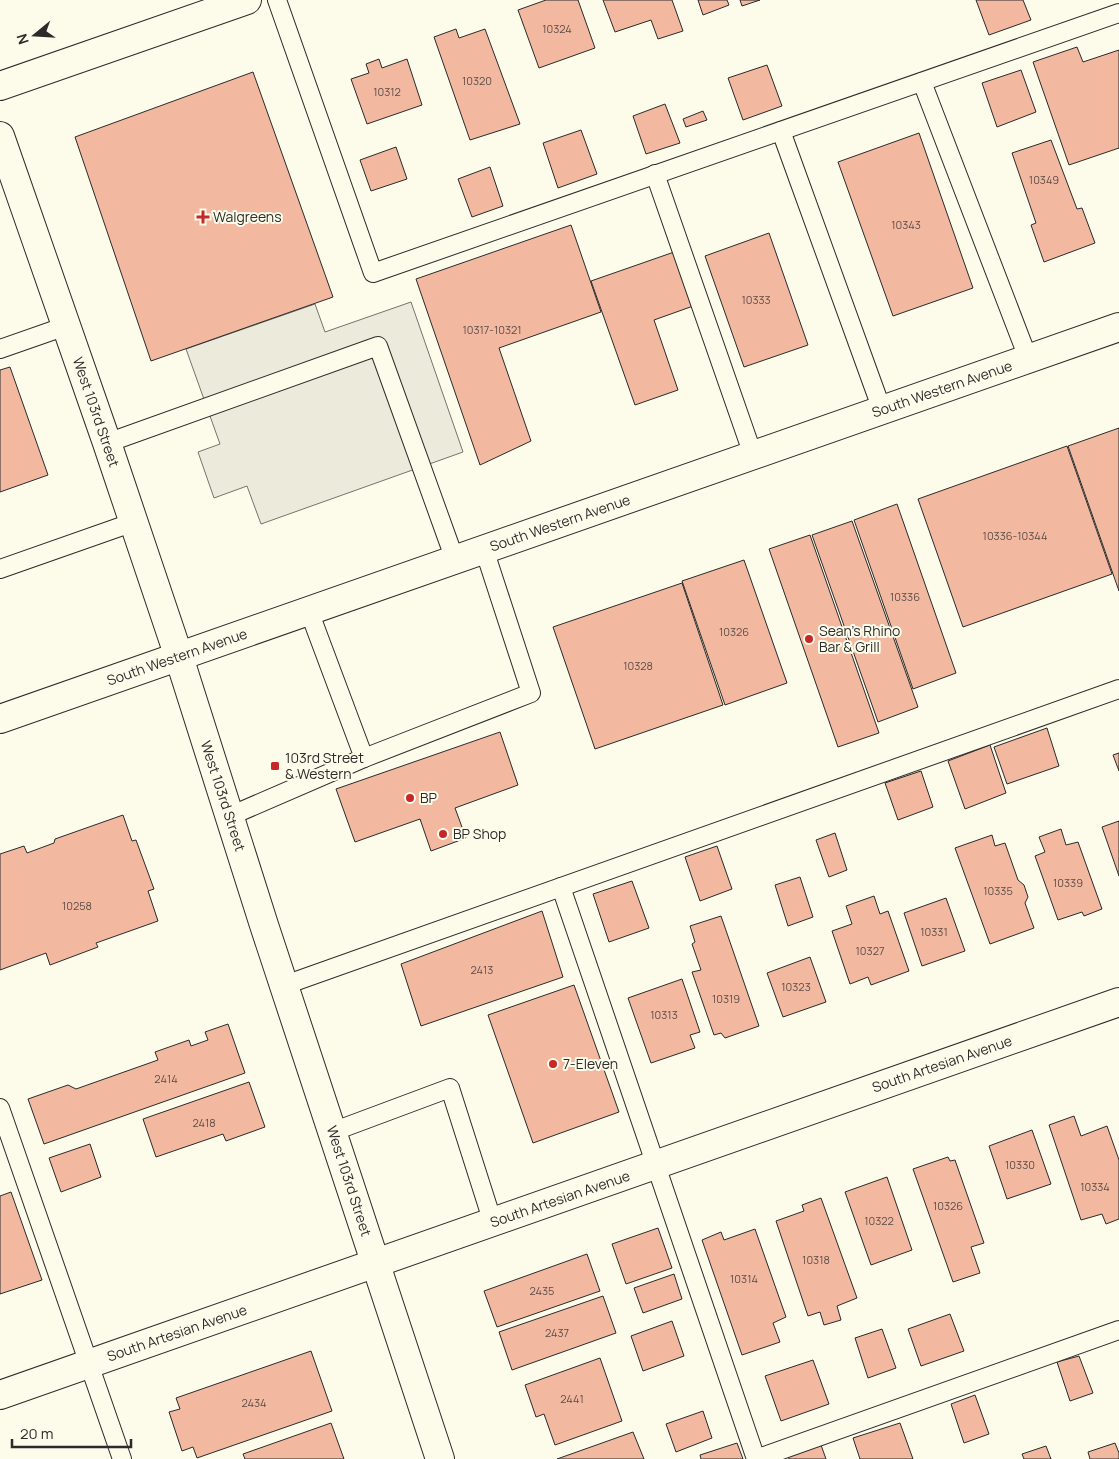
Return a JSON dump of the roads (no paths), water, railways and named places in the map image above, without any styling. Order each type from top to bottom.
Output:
[{"type":"main road","points":[[0,86],[248,0]]},
{"type":"main road","name":"West 103rd Street","points":[[0,136],[179,657],[284,985],[440,1459]]},
{"type":"main road","name":"South Western Avenue","points":[[0,719],[1119,327]]},
{"type":"main road","name":"South Artesian Avenue","points":[[0,1396],[1119,1002]]},
{"type":"lane","points":[[277,0],[373,273],[1119,13]]},
{"type":"lane","points":[[922,82],[1028,358]]},
{"type":"lane","points":[[781,131],[882,410]]},
{"type":"lane","points":[[655,174],[753,455]]},
{"type":"lane","points":[[0,349],[66,326]]},
{"type":"lane","points":[[107,443],[378,346],[455,560]]},
{"type":"lane","points":[[0,568],[134,522]]},
{"type":"lane","points":[[230,816],[364,758],[531,693],[484,549]]},
{"type":"lane","points":[[309,612],[364,758]]},
{"type":"lane","points":[[284,985],[1119,689]]},
{"type":"lane","points":[[561,887],[756,1459],[1119,1330]]},
{"type":"lane","points":[[332,1132],[450,1088],[493,1223]]},
{"type":"lane","points":[[0,1108],[122,1459]]},
{"type":"place","name":"Walgreens","points":[[203,217]]},
{"type":"place","name":"Sean’s Rhino Bar & Grill","points":[[809,639]]},
{"type":"place","name":"103rd Street & Western","points":[[275,766]]},
{"type":"place","name":"BP","points":[[410,798]]},
{"type":"place","name":"BP Shop","points":[[443,834]]},
{"type":"place","name":"7-Eleven","points":[[553,1064]]}]
